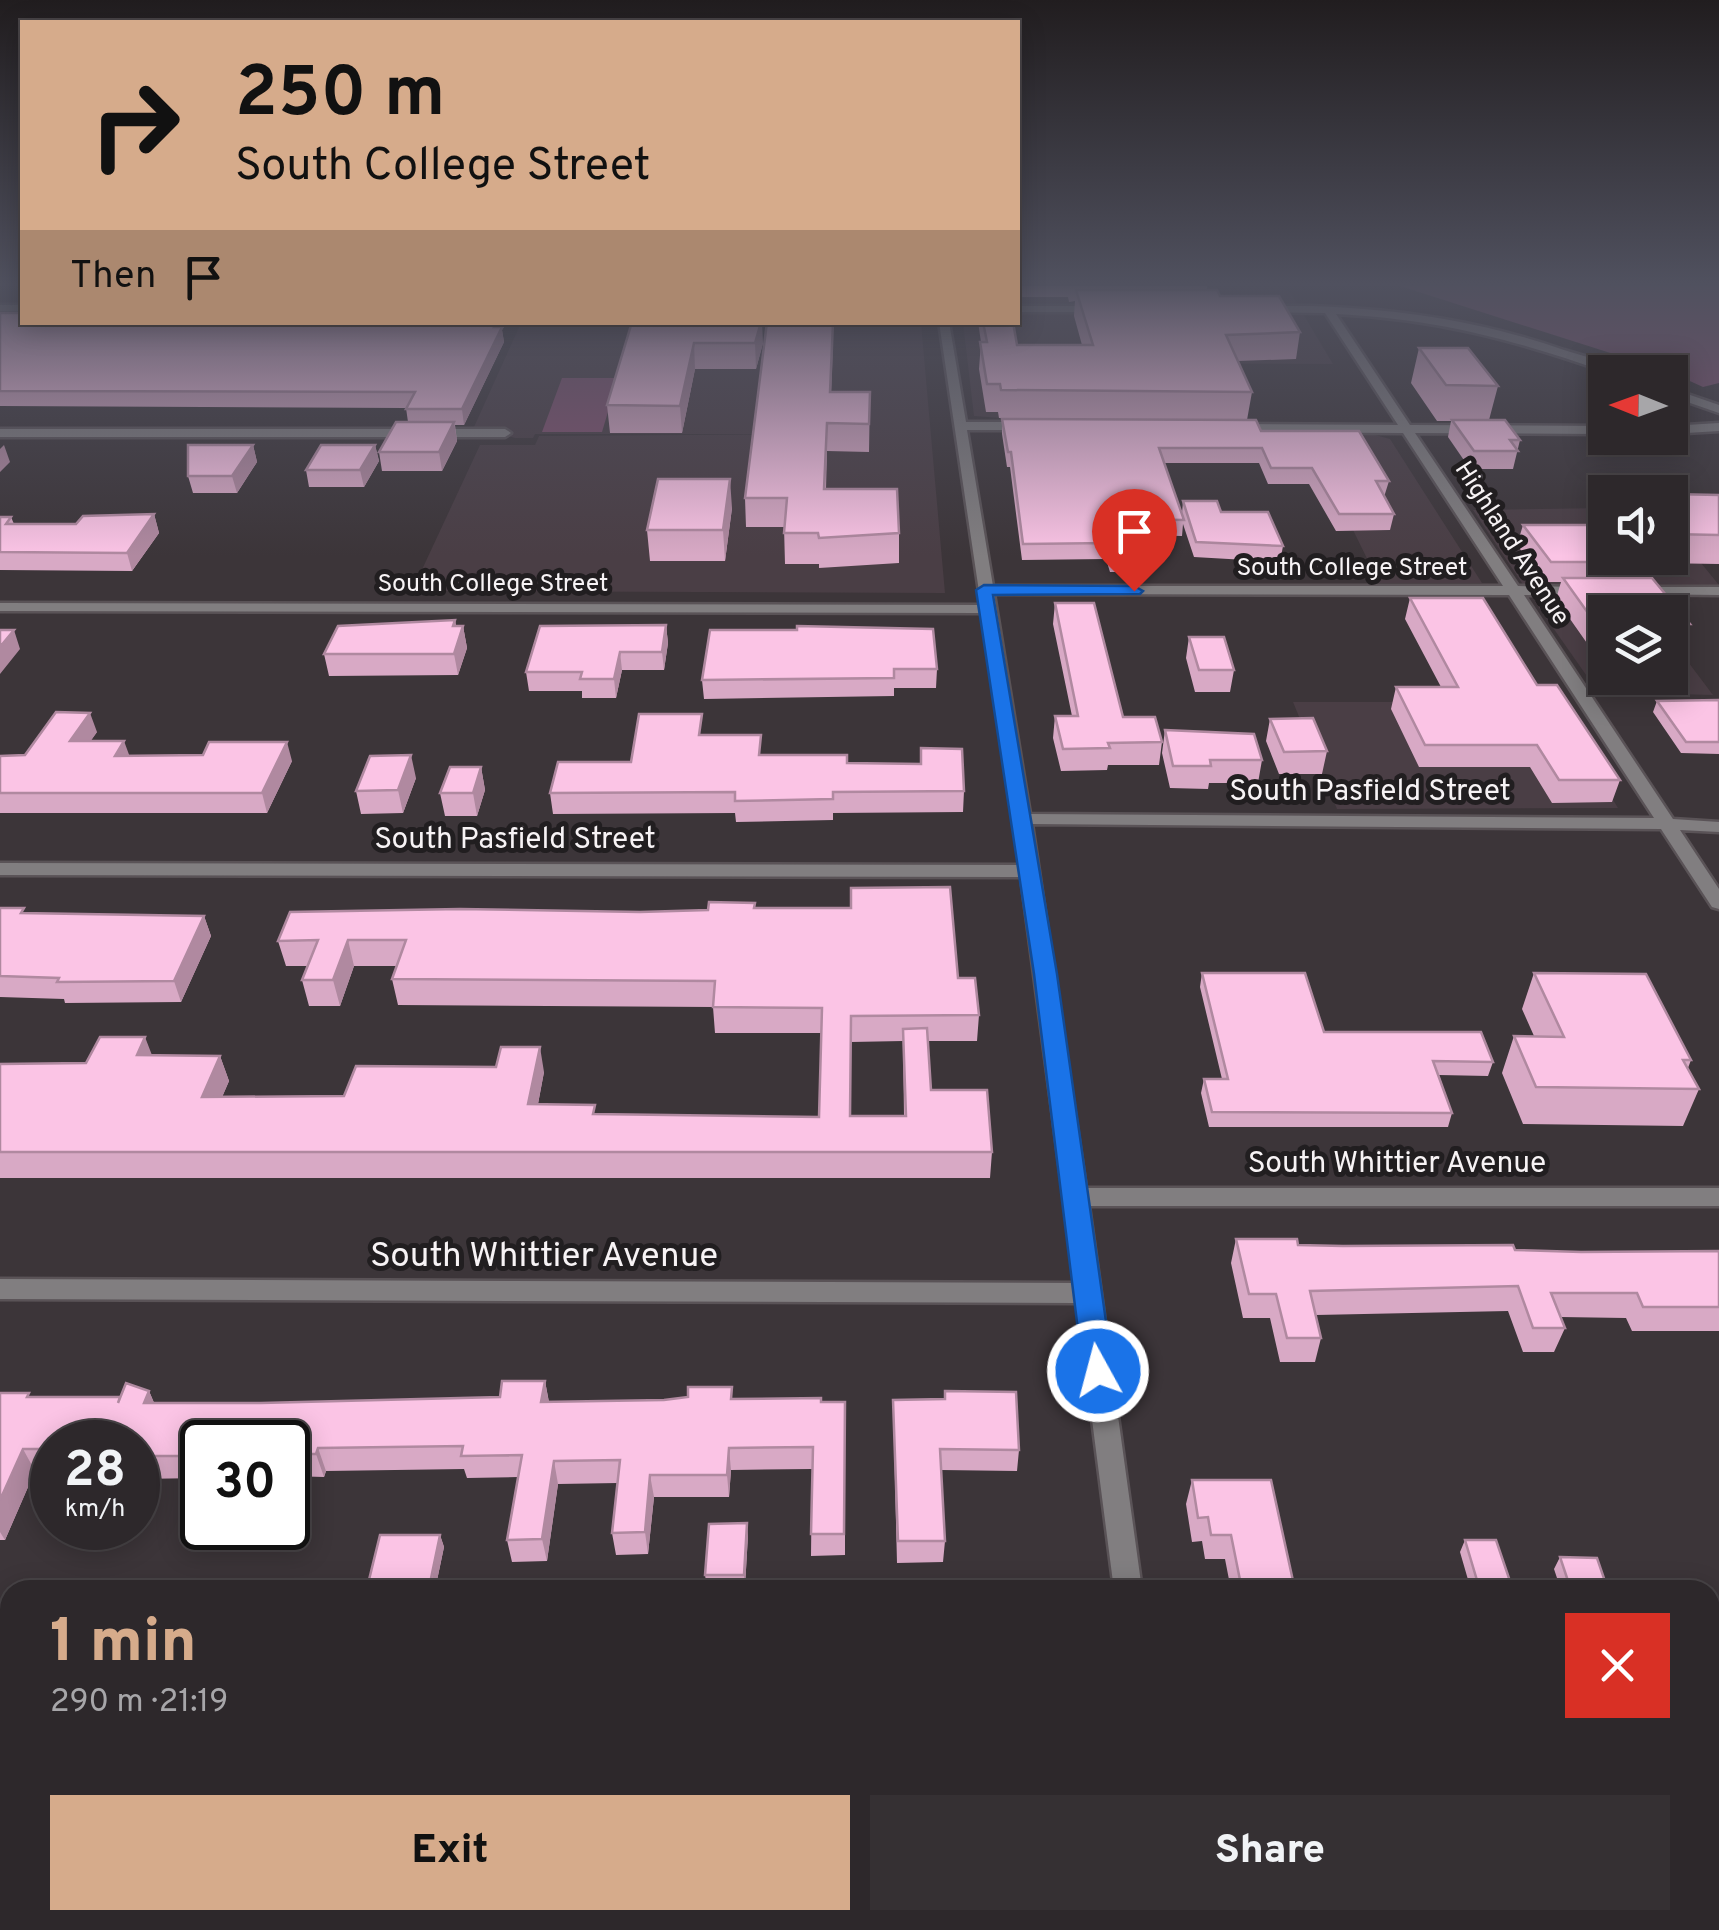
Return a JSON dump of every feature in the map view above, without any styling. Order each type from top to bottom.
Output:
[{"type":"street","points":[[951,376],[1029,872],[1127,1580]]},
{"type":"street","name":"Highland Avenue","points":[[1371,376],[1719,903]]},
{"type":"street","points":[[1688,399],[1719,410]]},
{"type":"street","points":[[1690,430],[1719,410]]},
{"type":"street","points":[[958,426],[1036,426]]},
{"type":"street","points":[[1690,430],[1719,427]]},
{"type":"street","points":[[1215,428],[1588,430]]},
{"type":"street","points":[[1690,430],[1719,442]]},
{"type":"street","points":[[0,433],[505,433]]},
{"type":"street","name":"South College Street","points":[[984,590],[1608,591]]},
{"type":"street","points":[[1626,591],[1719,591]]},
{"type":"street","name":"South College Street","points":[[0,608],[986,608]]},
{"type":"street","name":"South Pasfield Street","points":[[1021,820],[1719,827]]},
{"type":"street","name":"South Pasfield Street","points":[[0,870],[1029,872]]},
{"type":"street","name":"South Whittier Avenue","points":[[1076,1197],[1719,1197]]},
{"type":"street","name":"South Whittier Avenue","points":[[0,1290],[1088,1293]]},
{"type":"shaded area","points":[[497,376],[926,376],[945,593],[412,591],[480,445],[535,445],[539,436],[827,434],[535,434],[533,438],[515,438],[474,427]]},
{"type":"shaded area","points":[[969,376],[1022,376],[1030,420],[974,416]]},
{"type":"shaded area","points":[[1688,376],[1719,376],[1719,383],[1703,387],[1688,380]]},
{"type":"shaded area","points":[[562,378],[618,378],[602,432],[542,432]]},
{"type":"shaded area","points":[[1305,432],[1368,433],[1390,439],[1482,583],[1379,583]]},
{"type":"shaded area","points":[[1588,508],[1588,575],[1688,575],[1688,547],[1719,585],[1524,586],[1473,510]]},
{"type":"shaded area","points":[[1588,600],[1588,678],[1535,602]]},
{"type":"shaded area","points":[[1688,662],[1713,695],[1688,694]]},
{"type":"shaded area","points":[[1293,702],[1554,702],[1618,808],[1337,809]]},
{"type":"building","points":[[0,376],[478,376],[462,409],[406,409],[415,392],[0,391]]},
{"type":"building","points":[[616,376],[687,376],[680,406],[607,405]]},
{"type":"building","points":[[760,376],[831,376],[830,392],[870,392],[869,424],[827,423],[824,489],[897,489],[899,533],[819,538],[818,533],[784,533],[787,498],[745,498]]},
{"type":"building","points":[[986,376],[1245,376],[1252,392],[1001,390],[1000,384],[987,384]]},
{"type":"building","points":[[1439,376],[1490,376],[1498,386],[1446,385]]},
{"type":"building","points":[[1002,419],[1256,420],[1261,431],[1359,431],[1389,481],[1376,481],[1394,514],[1339,514],[1312,468],[1271,468],[1262,448],[1159,448],[1184,520],[1129,519],[1141,556],[1112,556],[1108,543],[1023,544],[1011,452]]},
{"type":"building","points":[[1452,420],[1505,420],[1520,440],[1510,440],[1518,451],[1474,451]]},
{"type":"building","points":[[396,422],[454,422],[439,452],[379,452]]},
{"type":"building","points":[[188,445],[253,445],[232,476],[188,476]]},
{"type":"building","points":[[321,445],[375,445],[360,470],[306,470]]},
{"type":"building","points":[[658,479],[730,479],[723,530],[647,530]]},
{"type":"building","points":[[1688,494],[1719,495],[1719,535],[1688,534]]},
{"type":"building","points":[[1183,501],[1217,501],[1221,512],[1268,512],[1283,546],[1196,542]]},
{"type":"building","points":[[154,514],[127,553],[0,552],[0,517],[11,517],[6,524],[76,524],[83,516]]},
{"type":"building","points":[[1523,525],[1588,525],[1588,562],[1551,562]]},
{"type":"building","points":[[1563,578],[1652,578],[1666,595],[1588,595],[1588,613]]},
{"type":"building","points":[[1410,598],[1483,598],[1537,685],[1557,685],[1620,780],[1559,780],[1537,745],[1425,745],[1396,687],[1458,687]]},
{"type":"building","points":[[1055,603],[1094,603],[1123,717],[1155,717],[1162,742],[1063,749],[1055,716],[1078,716]]},
{"type":"building","points":[[455,620],[453,626],[463,626],[454,654],[324,654],[338,626]]},
{"type":"building","points":[[666,625],[662,652],[620,652],[614,679],[580,679],[582,672],[526,672],[540,626]]},
{"type":"building","points":[[797,626],[933,629],[937,669],[894,669],[894,678],[702,680],[710,630],[797,630]]},
{"type":"building","points":[[0,630],[14,630],[0,647]]},
{"type":"building","points":[[1189,637],[1224,637],[1234,670],[1199,670]]},
{"type":"building","points":[[1719,700],[1719,742],[1686,742],[1657,701]]},
{"type":"building","points":[[56,712],[90,713],[70,741],[124,741],[115,756],[203,755],[209,742],[287,742],[262,793],[0,793],[0,756],[25,755]]},
{"type":"building","points":[[639,714],[702,714],[699,735],[761,735],[759,755],[847,755],[847,763],[921,764],[921,748],[962,749],[964,791],[833,792],[833,799],[735,801],[735,792],[550,793],[558,762],[631,762]]},
{"type":"building","points":[[1313,718],[1327,751],[1284,752],[1270,719]]},
{"type":"building","points":[[1165,730],[1254,734],[1262,760],[1210,760],[1211,766],[1173,766]]},
{"type":"building","points":[[411,755],[398,790],[356,791],[370,756]]},
{"type":"building","points":[[450,767],[481,767],[473,793],[440,793]]},
{"type":"building","points":[[950,887],[958,978],[975,978],[979,1015],[851,1016],[850,1116],[906,1116],[903,1029],[927,1028],[931,1090],[987,1090],[992,1152],[0,1152],[0,1064],[86,1063],[100,1037],[145,1037],[137,1055],[220,1056],[202,1097],[344,1096],[356,1066],[496,1067],[501,1047],[540,1047],[528,1104],[595,1105],[593,1114],[819,1117],[822,1008],[713,1007],[715,981],[392,979],[406,940],[348,940],[333,980],[302,980],[318,940],[278,941],[290,912],[640,912],[708,910],[709,902],[755,903],[754,908],[851,908],[851,888]]},
{"type":"building","points":[[0,908],[24,908],[21,913],[204,916],[174,981],[57,982],[59,978],[0,976]]},
{"type":"building","points":[[1202,973],[1305,973],[1324,1032],[1481,1032],[1493,1062],[1433,1061],[1452,1113],[1212,1112],[1204,1079],[1228,1079]]},
{"type":"building","points":[[1534,973],[1646,974],[1691,1060],[1683,1060],[1699,1089],[1536,1087],[1514,1036],[1564,1037]]},
{"type":"building","points":[[1236,1239],[1297,1239],[1298,1245],[1513,1245],[1515,1250],[1581,1252],[1719,1251],[1719,1307],[1643,1307],[1637,1293],[1551,1293],[1565,1328],[1533,1328],[1518,1286],[1310,1291],[1321,1338],[1287,1338],[1276,1294],[1249,1294]]},
{"type":"building","points":[[502,1381],[545,1381],[541,1402],[664,1400],[688,1397],[688,1387],[732,1387],[731,1399],[821,1398],[821,1402],[845,1402],[844,1534],[811,1534],[813,1447],[729,1448],[727,1475],[650,1475],[645,1532],[612,1533],[620,1460],[554,1461],[542,1539],[507,1540],[522,1455],[461,1456],[463,1446],[318,1448],[316,1454],[310,1454],[310,1420],[180,1420],[180,1456],[160,1456],[160,1420],[30,1420],[30,1449],[23,1449],[0,1500],[0,1393],[29,1393],[27,1397],[120,1397],[118,1403],[126,1383],[149,1391],[144,1403],[500,1397]]},
{"type":"building","points":[[945,1391],[1016,1392],[1019,1450],[940,1449],[945,1541],[898,1541],[893,1400],[945,1399]]},
{"type":"building","points":[[1192,1480],[1271,1480],[1293,1580],[1240,1580],[1231,1535],[1211,1535],[1208,1517],[1198,1518]]},
{"type":"building","points":[[747,1523],[744,1575],[705,1575],[709,1524]]},
{"type":"building","points":[[380,1535],[440,1535],[431,1580],[369,1580]]},
{"type":"building","points":[[1465,1540],[1496,1540],[1510,1580],[1477,1580]]},
{"type":"building","points":[[1560,1557],[1597,1558],[1605,1580],[1568,1580]]},
{"type":"route","points":[[1098,1371],[1046,974],[984,590],[1134,591]]}]
